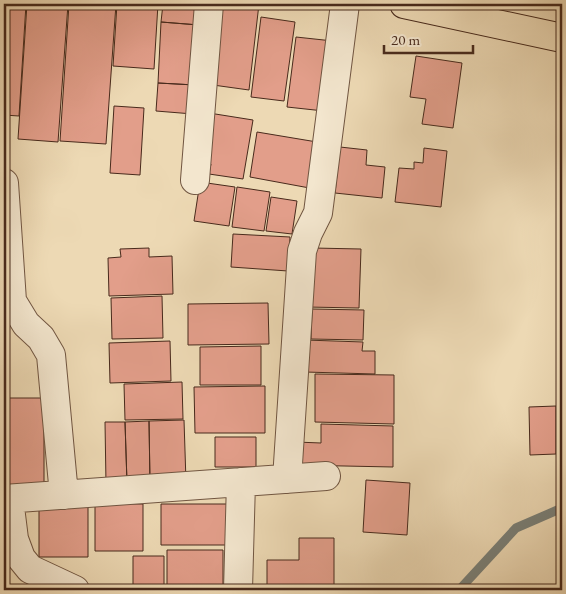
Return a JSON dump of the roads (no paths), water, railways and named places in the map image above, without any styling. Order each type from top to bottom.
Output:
[{"type":"main road","points":[[404,4],[562,38]]},
{"type":"street","points":[[195,180],[209,4]]},
{"type":"street","points":[[287,479],[302,251],[308,232],[318,213],[345,4]]},
{"type":"street","points":[[4,183],[12,302],[26,324],[41,338],[51,355],[64,495]]},
{"type":"street","points":[[75,590],[30,569],[21,558],[14,539],[6,499],[326,476]]},
{"type":"street","points":[[238,590],[241,482]]},
{"type":"waterway","points":[[459,590],[516,528],[562,508]]}]
